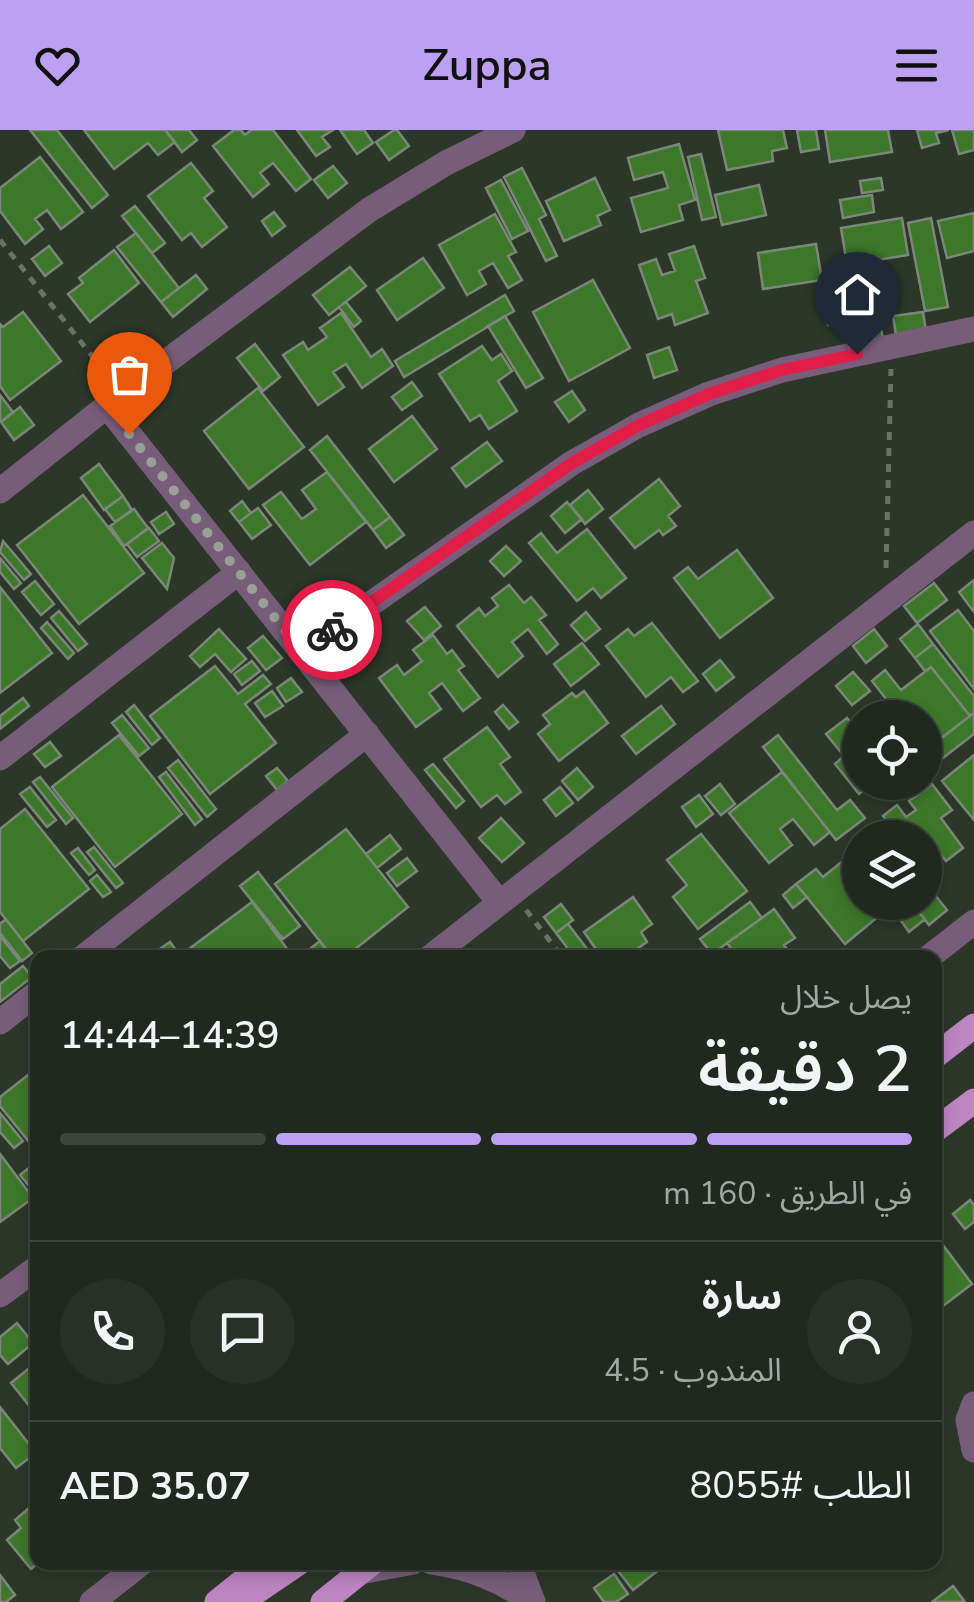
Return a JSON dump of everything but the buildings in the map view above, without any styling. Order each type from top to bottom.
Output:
[{"type":"main road","points":[[942,1051],[974,1026]]},
{"type":"main road","points":[[942,1125],[974,1101]]},
{"type":"main road","points":[[218,1602],[257,1570]]},
{"type":"main road","points":[[241,1602],[288,1570]]},
{"type":"main road","points":[[322,1602],[362,1570]]},
{"type":"street","points":[[0,490],[369,210],[446,163],[514,130]]},
{"type":"street","points":[[302,652],[572,463],[639,425],[709,394],[782,370],[974,329]]},
{"type":"street","points":[[114,400],[302,652],[505,897]]},
{"type":"street","points":[[439,950],[974,533]]},
{"type":"street","points":[[0,758],[240,572]]},
{"type":"street","points":[[92,950],[367,734]]},
{"type":"street","points":[[938,950],[974,922]]},
{"type":"street","points":[[0,1022],[30,998]]},
{"type":"street","points":[[0,1296],[30,1273]]},
{"type":"street","points":[[974,1404],[968,1420],[974,1450]]},
{"type":"street","points":[[92,1602],[133,1570]]},
{"type":"street","points":[[468,1570],[505,1582],[532,1602]]},
{"type":"street","points":[[507,1570],[532,1602]]},
{"type":"street","points":[[521,1570],[532,1602]]},
{"type":"path","points":[[0,240],[114,400]]},
{"type":"path","points":[[886,603],[892,346]]},
{"type":"path","points":[[505,897],[555,950]]},
{"type":"way so far","points":[[129,434],[302,652],[332,630]]},
{"type":"route","points":[[332,630],[572,463],[639,425],[709,394],[782,370],[857,354]]}]
